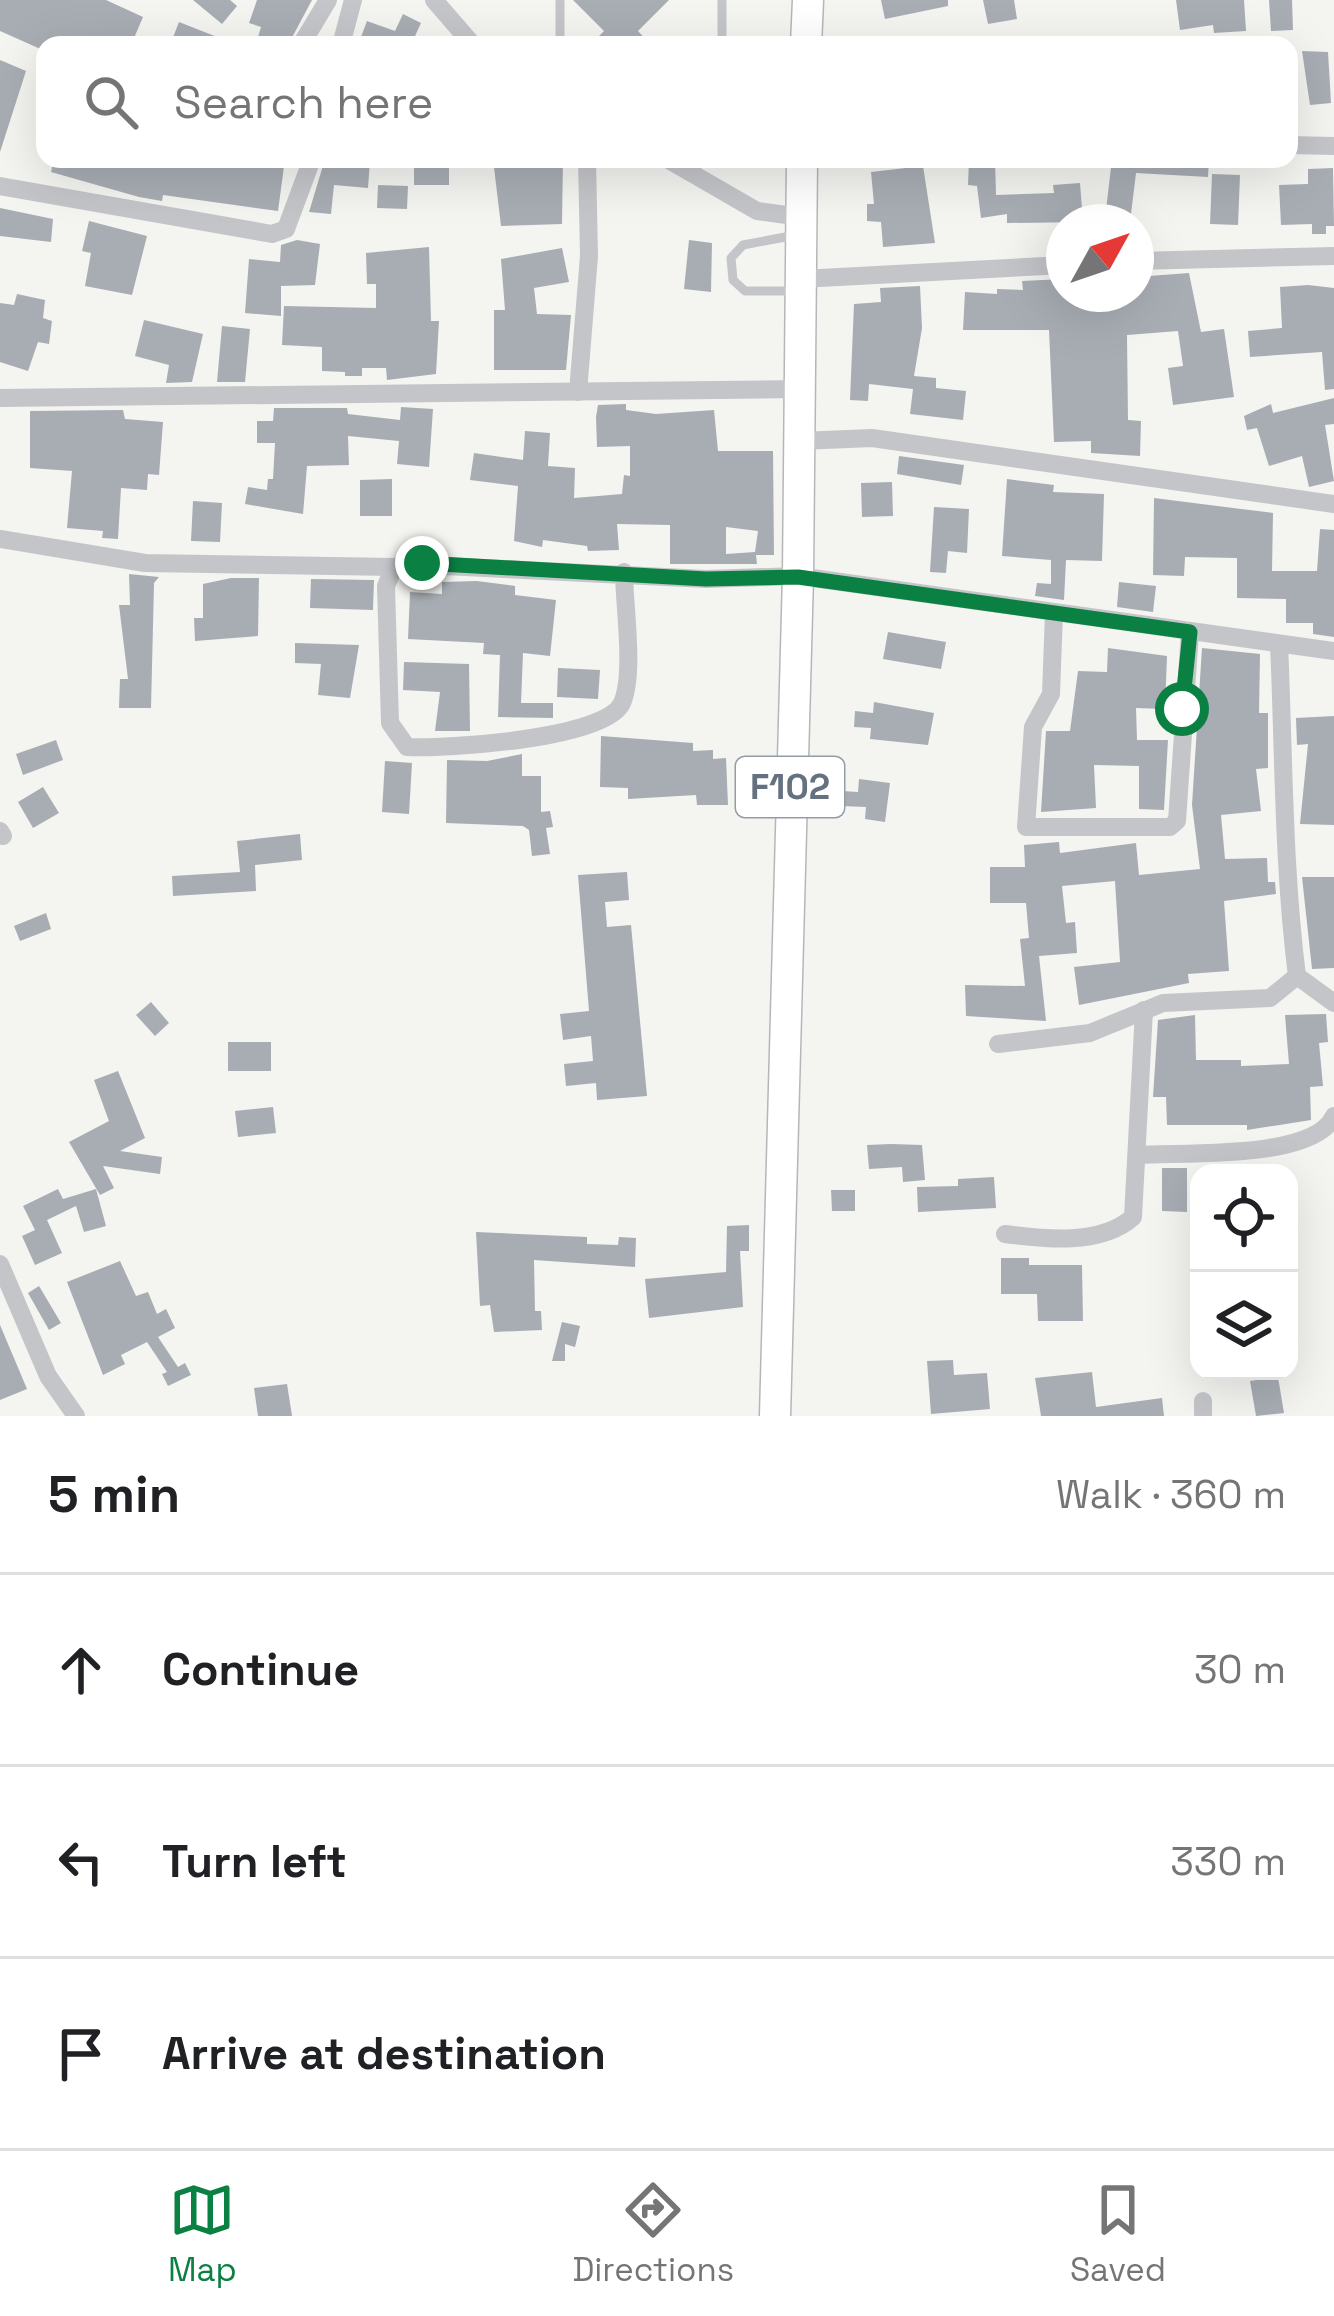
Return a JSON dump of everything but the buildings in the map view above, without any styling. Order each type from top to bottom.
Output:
[{"type":"main road","points":[[806,36],[808,0]]},
{"type":"main road","name":"F102","points":[[775,1416],[798,577],[802,168]]},
{"type":"street","points":[[306,36],[328,0]]},
{"type":"street","points":[[343,36],[353,0]]},
{"type":"street","points":[[434,0],[465,36]]},
{"type":"street","points":[[1298,145],[1334,146]]},
{"type":"street","points":[[0,186],[272,234],[286,229],[309,168]]},
{"type":"street","points":[[578,392],[589,256],[586,168]]},
{"type":"street","points":[[683,168],[757,211],[801,225]]},
{"type":"street","points":[[1154,261],[1334,256]]},
{"type":"street","points":[[800,285],[1046,266]]},
{"type":"street","points":[[0,398],[799,389]]},
{"type":"street","points":[[800,441],[872,438],[1334,504]]},
{"type":"street","points":[[0,539],[145,563],[422,563],[706,579],[798,577],[1334,651]]},
{"type":"street","points":[[394,566],[386,586],[390,723],[407,747],[447,749],[479,748],[604,721],[621,706],[626,684],[624,572]]},
{"type":"street","points":[[1054,613],[1051,694],[1033,727],[1027,827],[1170,827],[1177,821],[1190,632]]},
{"type":"street","points":[[1279,644],[1286,796],[1282,848],[1298,976],[1334,1004]]},
{"type":"street","points":[[998,1044],[1072,1038],[1144,1010],[1200,998],[1270,998],[1298,976]]},
{"type":"street","points":[[1005,1234],[1056,1241],[1127,1223],[1136,1211],[1144,1010]]},
{"type":"street","points":[[1139,1155],[1276,1148],[1319,1137],[1334,1116]]},
{"type":"street","points":[[0,1264],[48,1376],[76,1416]]},
{"type":"lane","points":[[560,0],[560,36]]},
{"type":"lane","points":[[722,0],[722,36]]},
{"type":"lane","points":[[800,285],[745,291],[733,280],[731,259],[743,244],[801,225]]},
{"type":"route","points":[[422,563],[706,579],[798,577],[1190,632],[1182,709]]}]
